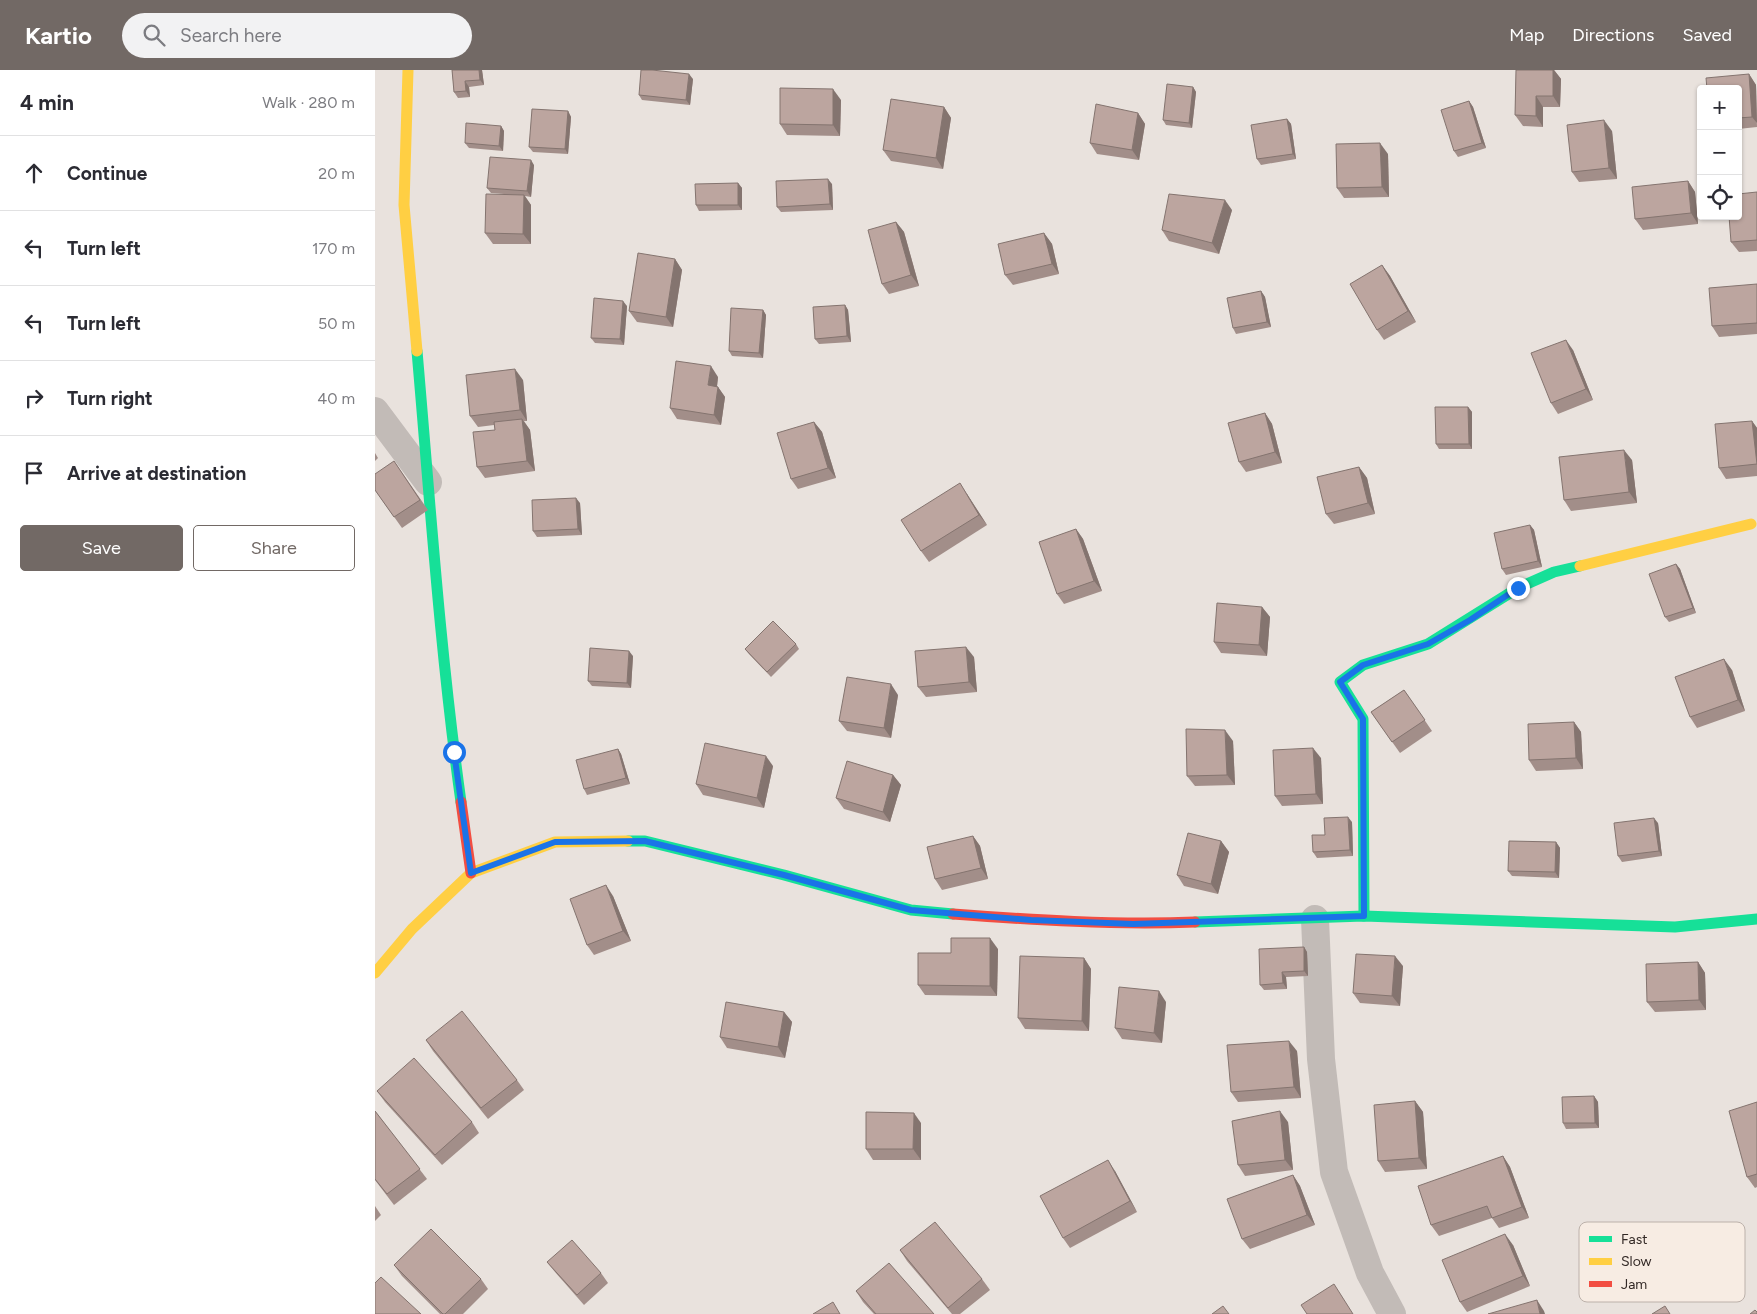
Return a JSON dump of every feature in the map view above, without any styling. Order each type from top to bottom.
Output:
[{"type":"street","points":[[409,70],[404,205],[439,610],[453,742],[471,873]]},
{"type":"street","points":[[375,411],[427,482]]},
{"type":"street","points":[[1364,916],[1363,719],[1340,682],[1363,665],[1428,644],[1470,620],[1518,588],[1554,572],[1751,524]]},
{"type":"street","points":[[375,973],[412,929],[471,873],[555,842],[645,841],[784,875],[911,910],[1031,920],[1133,924],[1364,916],[1675,927],[1757,919]]},
{"type":"street","points":[[1315,919],[1321,1059],[1334,1172],[1370,1273],[1392,1314]]},
{"type":"building","points":[[452,70],[479,70],[480,80],[465,81],[466,91],[454,92]]},
{"type":"building","points":[[641,70],[689,74],[686,100],[639,95]]},
{"type":"building","points":[[1516,70],[1553,70],[1553,96],[1536,96],[1536,116],[1515,115]]},
{"type":"building","points":[[1749,74],[1752,117],[1742,118],[1742,85],[1707,85],[1706,78]]},
{"type":"building","points":[[1167,84],[1193,87],[1189,123],[1163,120]]},
{"type":"building","points":[[780,88],[833,89],[833,125],[780,124]]},
{"type":"building","points":[[891,99],[944,107],[936,158],[883,150]]},
{"type":"building","points":[[1469,101],[1482,143],[1454,151],[1441,110]]},
{"type":"building","points":[[1096,104],[1138,113],[1132,150],[1090,143]]},
{"type":"building","points":[[532,109],[568,111],[565,149],[529,147]]},
{"type":"building","points":[[1287,119],[1293,154],[1257,159],[1251,125]]},
{"type":"building","points":[[1604,120],[1609,168],[1572,172],[1567,125]]},
{"type":"building","points":[[466,123],[501,126],[499,146],[465,143]]},
{"type":"building","points":[[1380,143],[1382,187],[1337,188],[1336,144]]},
{"type":"building","points":[[490,157],[531,160],[527,191],[487,188]]},
{"type":"building","points":[[828,179],[830,204],[777,207],[776,181]]},
{"type":"building","points":[[1688,181],[1691,213],[1635,219],[1632,187]]},
{"type":"building","points":[[738,183],[738,205],[696,205],[695,184]]},
{"type":"building","points":[[1757,192],[1757,240],[1731,242],[1729,220],[1742,220],[1742,194]]},
{"type":"building","points":[[486,194],[524,195],[523,234],[485,233]]},
{"type":"building","points":[[1169,194],[1225,200],[1212,243],[1162,230]]},
{"type":"building","points":[[896,222],[911,275],[882,284],[868,230]]},
{"type":"building","points":[[1044,233],[1052,264],[1005,275],[998,244]]},
{"type":"building","points":[[638,253],[675,259],[666,317],[629,311]]},
{"type":"building","points":[[1382,265],[1408,311],[1377,330],[1350,284]]},
{"type":"building","points":[[1757,284],[1757,323],[1712,326],[1709,288]]},
{"type":"building","points":[[1261,291],[1267,322],[1233,328],[1227,298]]},
{"type":"building","points":[[594,298],[623,301],[620,339],[591,338]]},
{"type":"building","points":[[845,305],[847,336],[815,339],[813,307]]},
{"type":"building","points":[[731,308],[763,310],[759,353],[729,351]]},
{"type":"building","points":[[1566,340],[1586,389],[1551,403],[1531,353]]},
{"type":"building","points":[[676,361],[711,366],[708,385],[718,387],[714,415],[670,408]]},
{"type":"building","points":[[515,369],[520,410],[470,416],[466,375]]},
{"type":"building","points":[[1435,407],[1468,407],[1469,444],[1436,444]]},
{"type":"building","points":[[1265,413],[1275,452],[1239,462],[1228,423]]},
{"type":"building","points":[[522,419],[527,461],[477,467],[473,432],[495,430],[494,422]]},
{"type":"building","points":[[1752,421],[1757,464],[1719,468],[1715,424]]},
{"type":"building","points":[[814,422],[828,468],[791,479],[777,433]]},
{"type":"building","points":[[1624,450],[1629,492],[1564,500],[1559,457]]},
{"type":"building","points":[[394,461],[420,500],[394,517],[375,490],[375,474]]},
{"type":"building","points":[[1359,467],[1368,503],[1326,514],[1317,477]]},
{"type":"building","points":[[960,483],[979,515],[921,551],[901,520]]},
{"type":"building","points":[[576,498],[578,529],[533,531],[532,500]]},
{"type":"building","points":[[1530,525],[1538,561],[1502,569],[1494,533]]},
{"type":"building","points":[[1076,529],[1094,581],[1057,594],[1039,542]]},
{"type":"building","points":[[1676,564],[1693,608],[1665,617],[1649,574]]},
{"type":"building","points":[[1217,603],[1262,607],[1259,645],[1214,642]]},
{"type":"building","points":[[773,621],[796,644],[767,672],[745,649]]},
{"type":"building","points":[[966,647],[969,682],[918,687],[915,651]]},
{"type":"building","points":[[590,648],[629,651],[627,683],[588,681]]},
{"type":"building","points":[[1724,659],[1738,700],[1690,717],[1675,677]]},
{"type":"building","points":[[847,677],[891,684],[884,728],[839,721]]},
{"type":"building","points":[[1404,690],[1425,720],[1392,742],[1371,712]]},
{"type":"building","points":[[1574,722],[1576,758],[1529,760],[1528,724]]},
{"type":"building","points":[[1186,729],[1225,730],[1227,775],[1187,776]]},
{"type":"building","points":[[705,743],[766,756],[757,798],[696,784]]},
{"type":"building","points":[[1313,748],[1316,794],[1275,796],[1273,750]]},
{"type":"building","points":[[618,749],[626,778],[584,789],[576,760]]},
{"type":"building","points":[[847,761],[893,775],[883,812],[836,798]]},
{"type":"building","points":[[1348,817],[1350,850],[1313,852],[1312,835],[1325,835],[1324,818]]},
{"type":"building","points":[[1654,818],[1659,851],[1618,856],[1614,823]]},
{"type":"building","points":[[1188,833],[1221,841],[1211,884],[1177,875]]},
{"type":"building","points":[[973,836],[981,868],[935,879],[927,847]]},
{"type":"building","points":[[1509,841],[1556,842],[1555,872],[1508,871]]},
{"type":"building","points":[[606,885],[623,931],[587,945],[570,899]]},
{"type":"building","points":[[951,938],[990,938],[990,986],[918,985],[918,953],[951,953]]},
{"type":"building","points":[[1304,947],[1304,971],[1282,972],[1283,983],[1260,985],[1259,949]]},
{"type":"building","points":[[1356,954],[1395,956],[1392,996],[1353,993]]},
{"type":"building","points":[[1020,956],[1084,958],[1082,1021],[1018,1018]]},
{"type":"building","points":[[1698,962],[1699,1000],[1647,1002],[1646,964]]},
{"type":"building","points":[[1119,987],[1159,991],[1154,1033],[1115,1028]]},
{"type":"building","points":[[726,1002],[784,1012],[778,1047],[720,1037]]},
{"type":"building","points":[[462,1011],[517,1080],[481,1108],[426,1040]]},
{"type":"building","points":[[1289,1041],[1294,1087],[1231,1092],[1227,1045]]},
{"type":"building","points":[[414,1058],[472,1122],[435,1155],[377,1091]]},
{"type":"building","points":[[1594,1096],[1595,1123],[1563,1123],[1562,1097]]},
{"type":"building","points":[[1415,1101],[1419,1158],[1378,1161],[1374,1105]]},
{"type":"building","points":[[1757,1102],[1757,1174],[1747,1177],[1729,1111]]},
{"type":"building","points":[[375,1111],[420,1169],[387,1194],[375,1179]]},
{"type":"building","points":[[1280,1111],[1285,1160],[1238,1165],[1232,1121]]},
{"type":"building","points":[[866,1112],[914,1113],[913,1149],[866,1149]]},
{"type":"building","points":[[1503,1156],[1522,1207],[1492,1218],[1487,1206],[1431,1225],[1418,1186]]},
{"type":"building","points":[[1108,1160],[1130,1201],[1063,1238],[1040,1196]]},
{"type":"building","points":[[1293,1175],[1307,1215],[1242,1239],[1227,1199]]},
{"type":"building","points":[[935,1222],[982,1279],[948,1308],[900,1250]]},
{"type":"building","points":[[431,1229],[481,1279],[445,1314],[394,1265]]},
{"type":"building","points":[[1505,1234],[1523,1276],[1460,1302],[1442,1260]]},
{"type":"building","points":[[572,1240],[601,1273],[577,1295],[547,1262]]},
{"type":"building","points":[[889,1263],[934,1314],[876,1314],[856,1291]]},
{"type":"building","points":[[381,1277],[421,1314],[375,1314],[375,1283]]},
{"type":"building","points":[[1334,1284],[1353,1314],[1307,1314],[1301,1305]]},
{"type":"building","points":[[1537,1300],[1540,1314],[1488,1314]]},
{"type":"building","points":[[833,1302],[840,1314],[813,1314]]},
{"type":"building","points":[[1223,1306],[1229,1314],[1212,1314]]},
{"type":"building","points":[[1665,1306],[1670,1314],[1652,1314]]},
{"type":"building","points":[[1755,1310],[1757,1314],[1750,1314]]},
{"type":"traffic: fast","points":[[417,351],[441,633],[461,802]]},
{"type":"traffic: fast","points":[[1364,916],[1363,719],[1340,682],[1363,665],[1428,644],[1518,588],[1554,572],[1580,566]]},
{"type":"traffic: fast","points":[[628,841],[645,841],[784,875],[911,910],[953,914]]},
{"type":"traffic: fast","points":[[1195,922],[1364,916],[1675,927],[1757,919]]},
{"type":"traffic: slow","points":[[408,70],[404,205],[417,351]]},
{"type":"traffic: slow","points":[[1580,566],[1751,524]]},
{"type":"traffic: slow","points":[[375,973],[412,929],[471,873],[555,842],[628,841]]},
{"type":"traffic: jam","points":[[461,802],[471,873]]},
{"type":"traffic: jam","points":[[953,914],[1104,922],[1195,922]]},
{"type":"route","points":[[454,752],[471,873],[555,842],[645,841],[784,875],[911,910],[1031,920],[1133,924],[1364,916],[1363,719],[1340,682],[1363,665],[1428,644],[1470,620],[1518,588]]}]
